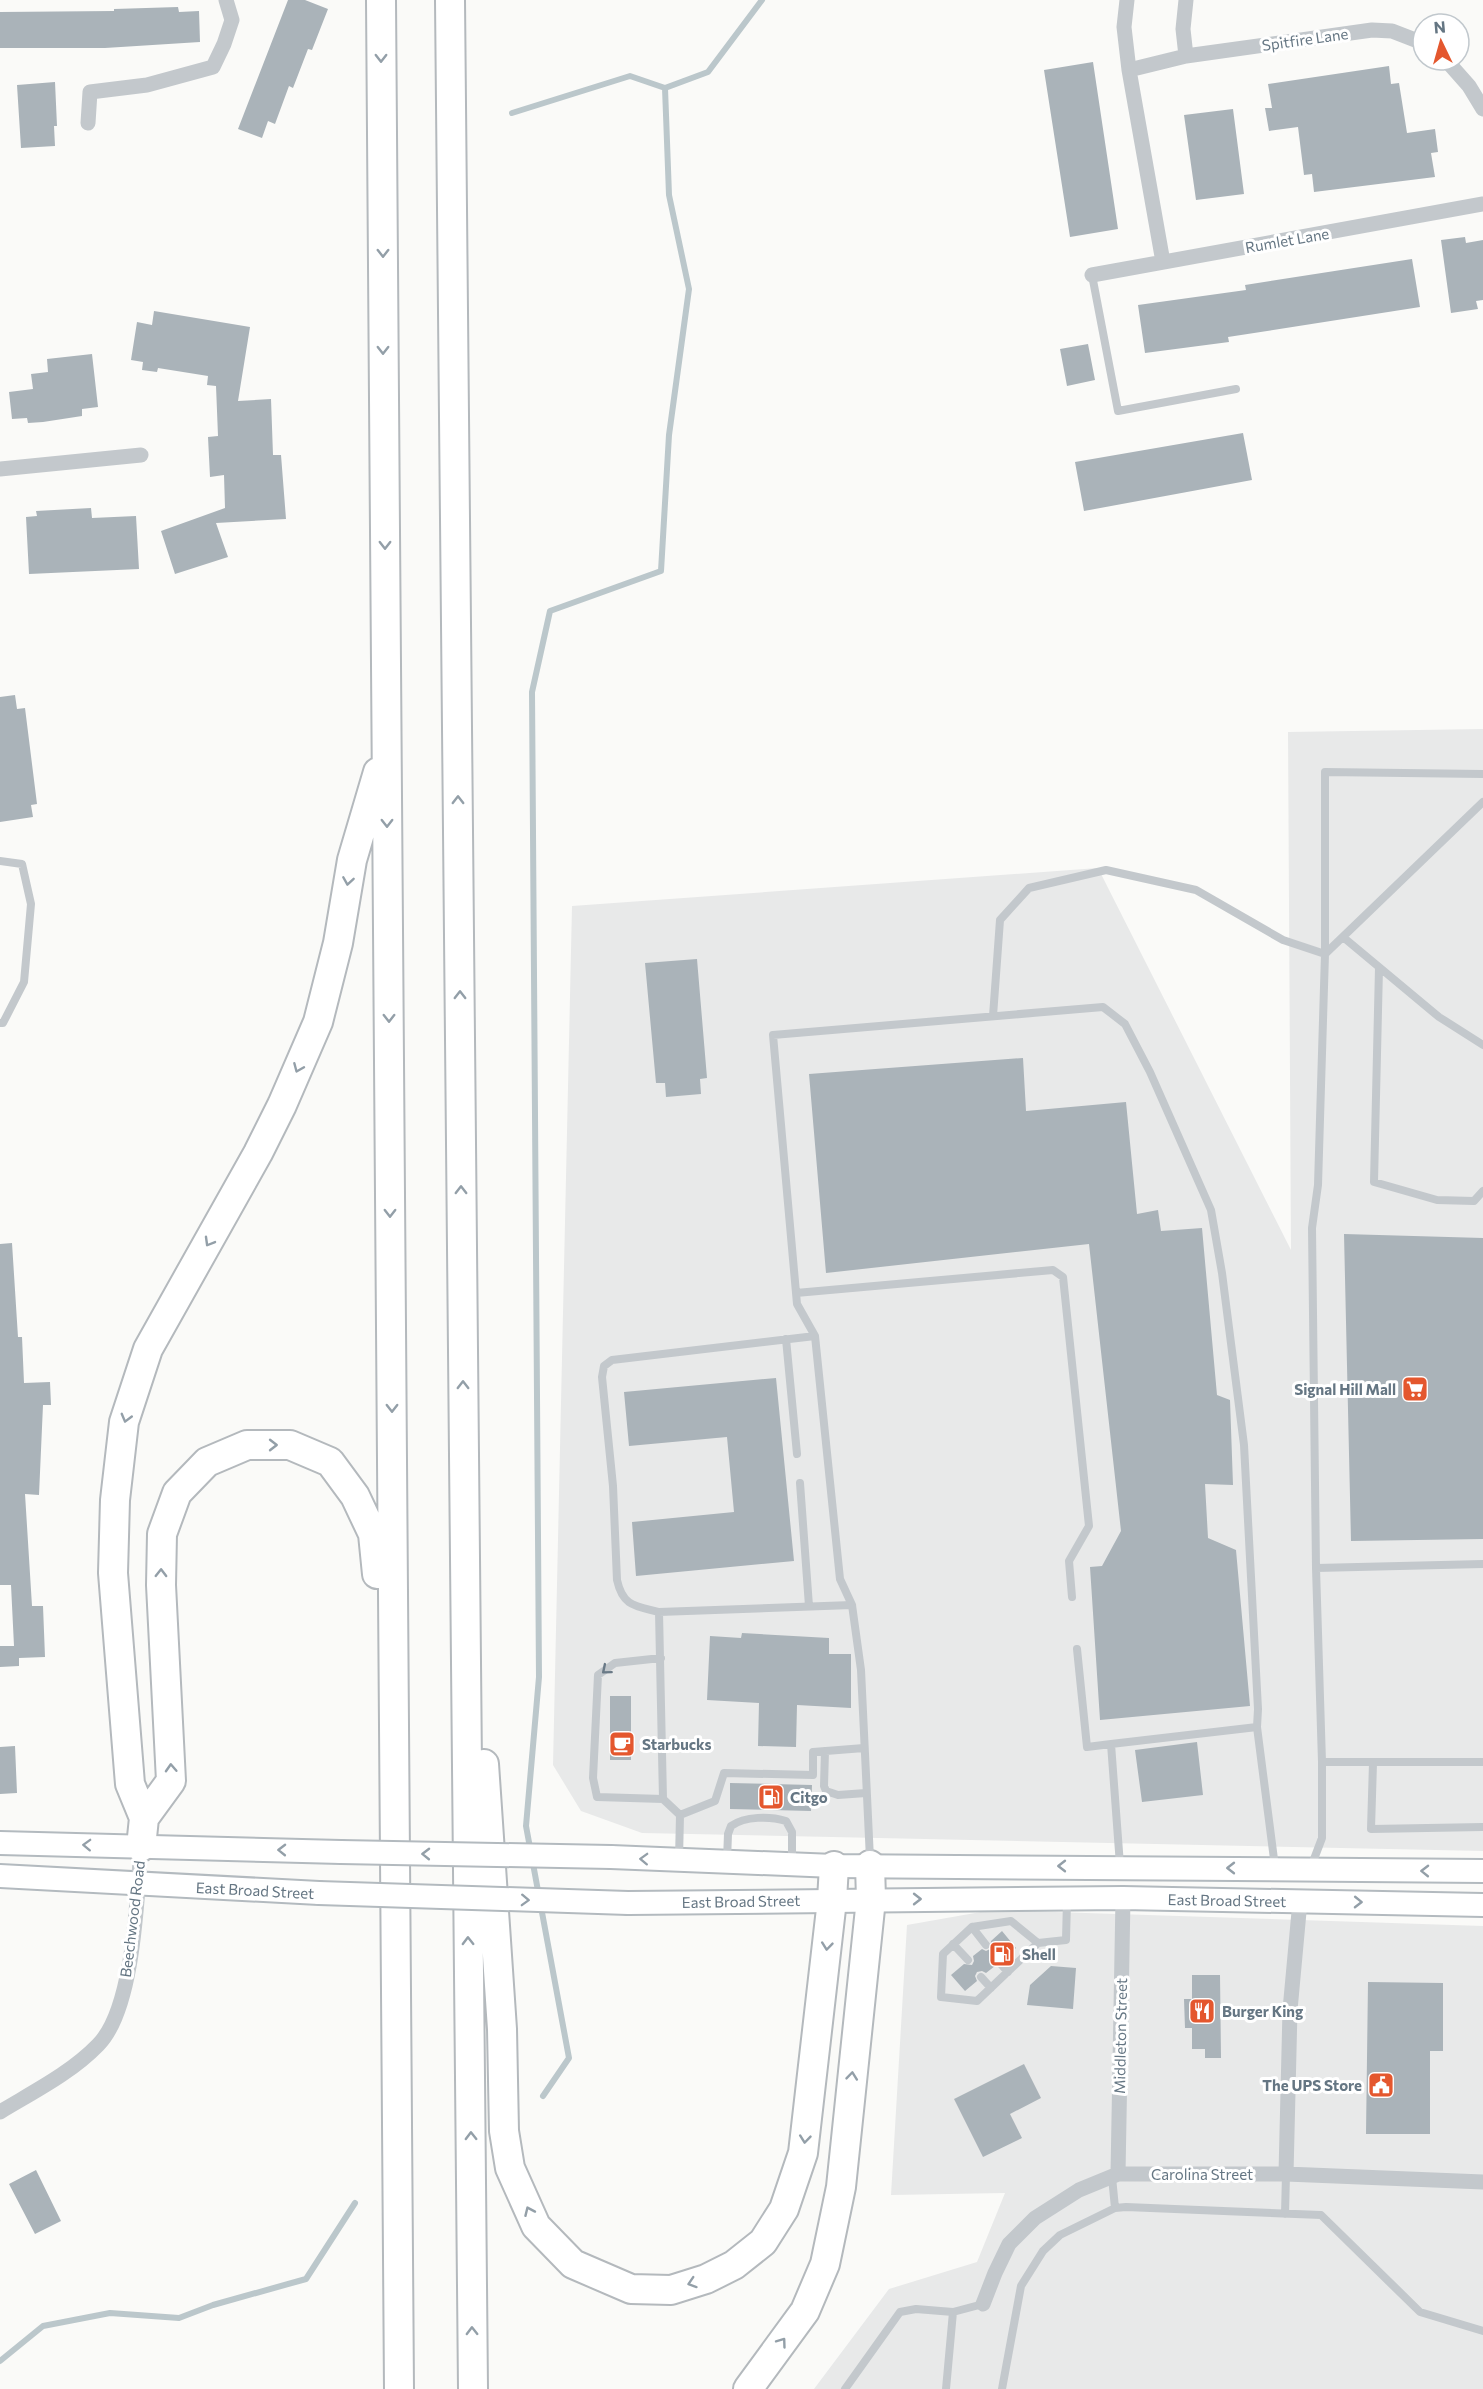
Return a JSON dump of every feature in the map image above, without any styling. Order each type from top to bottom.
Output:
[{"type":"highway","points":[[381,0],[399,2389]]},
{"type":"highway","points":[[450,0],[473,2389]]},
{"type":"highway","points":[[141,1846],[144,1818],[130,1784],[113,1573],[115,1500],[124,1422],[148,1349],[258,1153],[282,1105],[318,1022],[338,943],[352,860],[386,744]]},
{"type":"highway","points":[[463,1443],[502,2029],[504,2131],[510,2168],[536,2226],[573,2264],[631,2289],[671,2290],[706,2279],[734,2265],[763,2242],[783,2209],[803,2152],[834,1866]]},
{"type":"highway","points":[[144,1818],[171,1781],[161,1585],[162,1534],[177,1493],[207,1462],[247,1445],[290,1445],[330,1462],[355,1496],[373,1534],[397,1982]]},
{"type":"highway","points":[[748,2389],[805,2311],[825,2264],[840,2187],[871,1899],[870,1865]]},
{"type":"main road","points":[[0,1843],[611,1857],[834,1866],[1483,1870]]},
{"type":"main road","points":[[1300,1901],[1310,1868]]},
{"type":"main road","name":"East Broad Street","points":[[0,1876],[319,1893],[628,1903],[1123,1898],[1483,1905]]},
{"type":"main road","points":[[1428,1904],[1441,1889],[1483,1890]]},
{"type":"street","points":[[88,123],[90,92],[147,85],[213,67],[232,20],[226,0]]},
{"type":"street","points":[[1128,0],[1124,27],[1129,70],[1163,262]]},
{"type":"street","points":[[1186,0],[1183,29],[1186,56]]},
{"type":"street","name":"Spitfire Lane","points":[[1129,70],[1186,56],[1372,30],[1392,32],[1411,39]]},
{"type":"street","points":[[1457,72],[1469,86],[1483,109]]},
{"type":"street","name":"Rumlet Lane","points":[[1092,275],[1483,204]]},
{"type":"street","points":[[0,469],[141,455]]},
{"type":"street","name":"Beechwood Road","points":[[0,2112],[76,2064],[100,2044],[116,2018],[130,1959],[141,1846]]},
{"type":"street","name":"Middleton Street","points":[[1115,2175],[1123,1898]]},
{"type":"street","points":[[1286,2174],[1290,2010],[1300,1901]]},
{"type":"street","name":"Carolina Street","points":[[983,2304],[994,2273],[1009,2244],[1035,2218],[1079,2190],[1115,2175],[1286,2174],[1483,2181]]},
{"type":"lane","points":[[1092,275],[1118,411],[1236,389]]},
{"type":"lane","points":[[1310,1868],[1322,1838],[1312,1228],[1318,1185],[1325,954],[1325,772],[1483,774]]},
{"type":"lane","points":[[1325,954],[1483,802]]},
{"type":"lane","points":[[0,861],[22,864],[31,904],[24,982],[3,1023],[0,1023]]},
{"type":"lane","points":[[993,1016],[1000,920],[1029,888],[1106,870],[1196,890],[1283,940],[1325,954]]},
{"type":"lane","points":[[1343,937],[1439,1017],[1483,1045]]},
{"type":"lane","points":[[1379,968],[1374,1182],[1437,1200],[1474,1201],[1483,1191]]},
{"type":"lane","points":[[870,1865],[861,1670],[852,1605],[840,1579],[815,1336],[797,1304],[772,1035],[1103,1007],[1125,1024],[1150,1072],[1211,1210],[1222,1273],[1244,1445],[1258,1698],[1257,1727],[1275,1868]]},
{"type":"lane","points":[[796,1293],[1053,1270],[1064,1277],[1089,1526],[1069,1562],[1072,1597]]},
{"type":"lane","points":[[815,1336],[612,1360],[604,1366],[602,1377],[613,1486],[617,1580],[620,1593],[626,1601],[659,1612],[852,1605]]},
{"type":"lane","points":[[786,1339],[797,1454]]},
{"type":"lane","points":[[800,1483],[809,1606]]},
{"type":"lane","points":[[1316,1568],[1483,1564]]},
{"type":"lane","points":[[659,1612],[663,1799]]},
{"type":"lane","points":[[1077,1648],[1087,1747],[1257,1727]]},
{"type":"lane","points":[[661,1658],[615,1662],[598,1674],[593,1778],[597,1797],[663,1799],[680,1815],[679,1860]]},
{"type":"lane","points":[[1111,1744],[1120,1867]]},
{"type":"lane","points":[[680,1815],[715,1801],[724,1773],[813,1775],[813,1752],[864,1748]]},
{"type":"lane","points":[[825,1752],[824,1786],[826,1791],[838,1795],[866,1793]]},
{"type":"lane","points":[[1322,1762],[1483,1762]]},
{"type":"lane","points":[[1373,1763],[1371,1829],[1483,1827]]},
{"type":"lane","points":[[727,1862],[728,1834],[731,1826],[746,1819],[779,1819],[786,1821],[792,1832],[792,1865]]},
{"type":"lane","points":[[1038,1943],[1011,1921],[972,1926],[943,1954],[941,1997],[976,2001],[1038,1943],[1066,1940],[1067,1898]]},
{"type":"lane","points":[[972,1926],[986,1946]]},
{"type":"lane","points":[[953,1944],[968,1960]]},
{"type":"lane","points":[[999,1962],[1008,1972]]},
{"type":"lane","points":[[981,1977],[991,1988]]},
{"type":"lane","points":[[1286,2174],[1286,2214]]},
{"type":"lane","points":[[1115,2175],[1115,2208]]},
{"type":"lane","points":[[1002,2389],[1021,2286],[1043,2251],[1060,2235],[1115,2208],[1321,2215],[1420,2312],[1483,2331]]},
{"type":"lane","points":[[845,2389],[900,2312],[916,2309],[953,2312],[983,2304]]},
{"type":"lane","points":[[946,2389],[953,2312]]},
{"type":"shaded area","points":[[1483,729],[1483,1851],[642,1833],[581,1811],[553,1765],[572,906],[1098,868],[1291,1250],[1288,732]]},
{"type":"shaded area","points":[[992,1910],[1483,1926],[1483,2389],[814,2389],[889,2289],[977,2262],[1005,2193],[891,2195],[907,1925]]},
{"type":"building","points":[[288,0],[305,0],[328,9],[312,50],[308,49],[293,88],[289,86],[275,124],[268,121],[262,138],[238,129]]},
{"type":"building","points":[[178,7],[179,12],[199,11],[200,42],[105,48],[0,48],[0,12],[114,11],[114,9]]},
{"type":"building","points":[[1093,62],[1118,229],[1070,237],[1044,70]]},
{"type":"building","points":[[1389,66],[1391,84],[1399,83],[1407,133],[1435,129],[1438,152],[1431,153],[1435,177],[1314,192],[1312,174],[1304,175],[1298,127],[1269,131],[1265,108],[1272,108],[1268,84]]},
{"type":"building","points":[[55,82],[57,126],[54,126],[55,146],[21,148],[17,85]]},
{"type":"building","points":[[1233,109],[1244,194],[1196,200],[1184,115]]},
{"type":"building","points":[[1465,237],[1466,243],[1483,240],[1483,300],[1476,301],[1478,309],[1451,313],[1441,240]]},
{"type":"building","points":[[1412,259],[1420,307],[1228,337],[1229,342],[1145,353],[1138,305],[1246,290],[1245,285]]},
{"type":"building","points":[[154,311],[250,327],[238,401],[271,399],[273,455],[281,455],[286,519],[216,523],[228,557],[175,574],[161,531],[225,508],[224,475],[210,477],[208,437],[218,436],[216,386],[207,385],[208,376],[158,368],[157,372],[142,370],[143,362],[131,360],[137,322],[152,325]]},
{"type":"building","points":[[1088,344],[1095,380],[1067,386],[1060,349]]},
{"type":"building","points":[[92,354],[98,407],[82,409],[82,416],[43,422],[28,423],[27,418],[12,419],[9,392],[33,389],[31,374],[48,372],[47,359]]},
{"type":"building","points":[[1243,433],[1252,480],[1084,511],[1075,462]]},
{"type":"building","points":[[91,508],[92,518],[136,516],[139,569],[29,574],[26,517],[37,516],[36,511]]},
{"type":"building","points":[[15,695],[17,709],[25,708],[37,804],[31,805],[33,817],[0,822],[0,697]]},
{"type":"building","points":[[697,959],[707,1078],[700,1079],[701,1094],[666,1097],[665,1083],[656,1083],[645,963]]},
{"type":"building","points":[[1023,1058],[1026,1111],[1126,1102],[1137,1214],[1158,1210],[1161,1231],[1202,1228],[1217,1395],[1230,1400],[1233,1485],[1205,1484],[1208,1538],[1236,1550],[1250,1706],[1100,1720],[1090,1567],[1102,1566],[1121,1531],[1089,1244],[826,1273],[809,1074]]},
{"type":"building","name":"Signal Hill Mall","points":[[1344,1234],[1483,1238],[1483,1539],[1351,1541]]},
{"type":"building","points":[[12,1243],[18,1337],[22,1337],[24,1383],[50,1382],[51,1405],[43,1405],[39,1495],[25,1494],[32,1606],[43,1606],[45,1657],[19,1658],[19,1666],[0,1667],[0,1646],[14,1646],[11,1585],[0,1585],[0,1244]]},
{"type":"building","points":[[776,1378],[794,1561],[636,1576],[632,1522],[734,1512],[727,1437],[629,1446],[624,1392]]},
{"type":"building","points":[[742,1633],[829,1638],[829,1654],[851,1654],[851,1708],[797,1705],[796,1747],[758,1746],[759,1703],[707,1700],[710,1636],[741,1638]]},
{"type":"building","points":[[610,1696],[631,1696],[631,1760],[610,1760]]},
{"type":"building","points":[[1197,1742],[1203,1795],[1142,1802],[1135,1750]]},
{"type":"building","points":[[15,1746],[17,1793],[0,1794],[0,1747]]},
{"type":"building","name":"Citgo","points":[[730,1783],[812,1785],[811,1811],[730,1809]]},
{"type":"building","points":[[1002,1931],[1016,1948],[1004,1958],[995,1957],[993,1961],[995,1966],[986,1973],[977,1972],[975,1976],[977,1981],[965,1991],[951,1975],[964,1964],[972,1965],[973,1956],[982,1949],[986,1951],[990,1949],[991,1941]]},
{"type":"building","points":[[1051,1966],[1076,1968],[1073,2009],[1027,2005],[1030,1985]]},
{"type":"building","points":[[1192,1975],[1220,1975],[1221,2058],[1205,2058],[1205,2049],[1192,2049],[1192,2028],[1185,2028],[1184,1999],[1192,1999]]},
{"type":"building","points":[[1368,1982],[1443,1983],[1443,2051],[1430,2051],[1430,2134],[1366,2134]]},
{"type":"building","points":[[1024,2064],[1041,2098],[1010,2114],[1022,2138],[983,2157],[954,2099]]},
{"type":"building","points":[[36,2170],[61,2221],[35,2234],[9,2184]]},
{"type":"waterway","points":[[543,2096],[569,2058],[526,1826],[539,1677],[532,692],[550,611],[661,571],[669,435],[689,289],[669,195],[665,88],[708,72],[762,0]]},
{"type":"waterway","points":[[512,113],[630,76],[665,88]]},
{"type":"waterway","points":[[0,2361],[43,2326],[110,2313],[179,2318],[213,2305],[306,2279],[355,2203]]},
{"type":"place","name":"Signal Hill Mall","points":[[1415,1389]]},
{"type":"place","name":"Starbucks","points":[[622,1744]]},
{"type":"place","name":"Citgo","points":[[771,1797]]},
{"type":"place","name":"Shell","points":[[1002,1954]]},
{"type":"place","name":"Burger King","points":[[1202,2011]]},
{"type":"place","name":"The UPS Store","points":[[1381,2085]]}]
